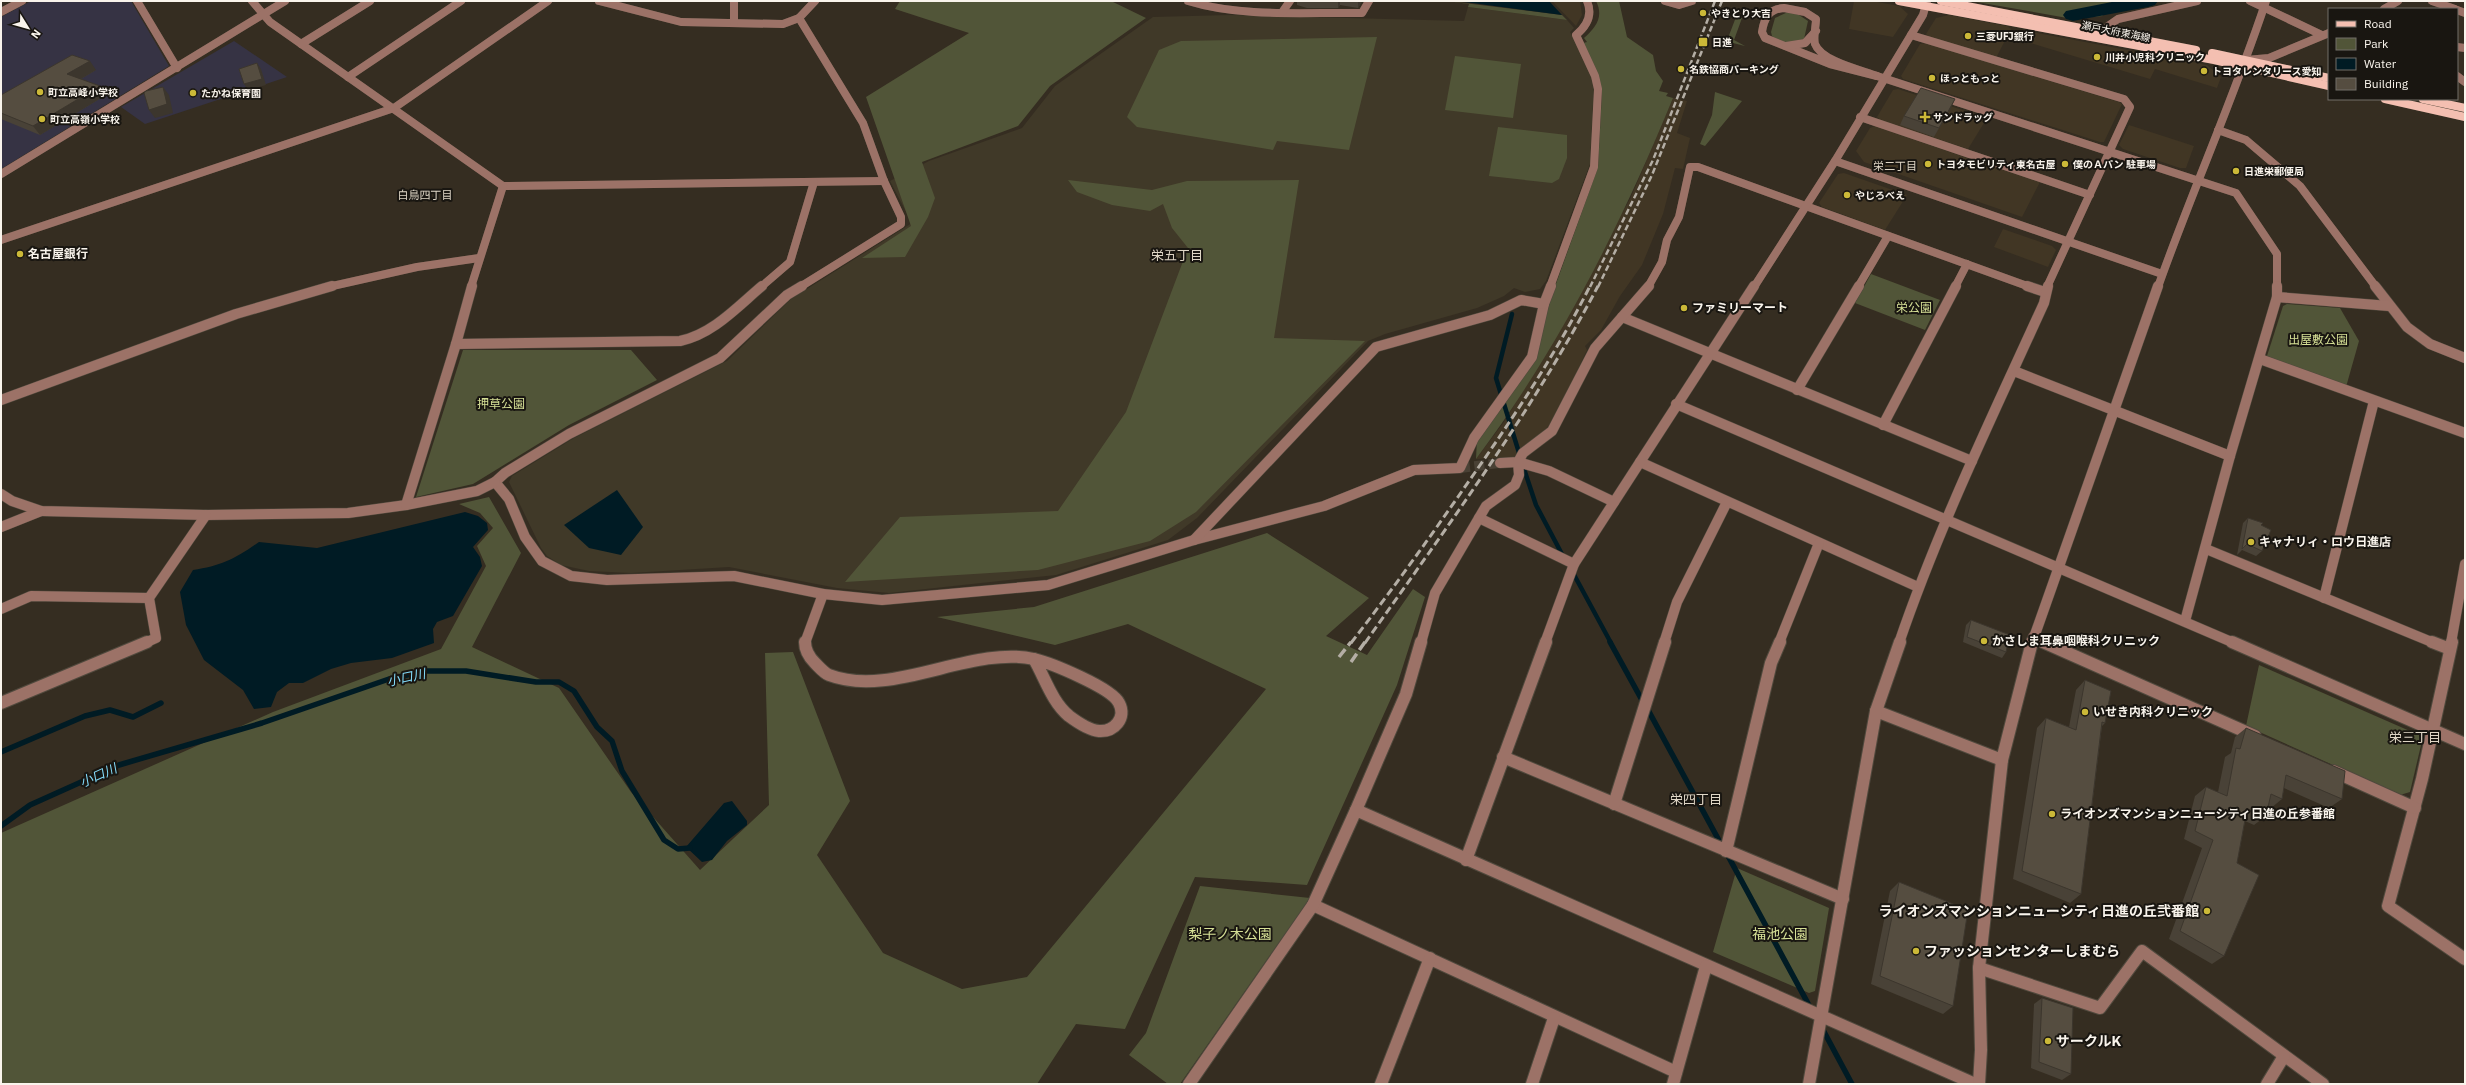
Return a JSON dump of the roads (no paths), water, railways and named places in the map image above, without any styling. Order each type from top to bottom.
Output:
[{"type":"main road","name":"瀬戸大府東海線","points":[[1899,1],[1927,4],[2245,64],[2328,78]]},
{"type":"main road","name":"瀬戸大府東海線","points":[[1941,1],[2107,32],[2245,64],[2328,86]]},
{"type":"main road","points":[[2389,100],[2465,118]]},
{"type":"main road","points":[[2428,100],[2465,108]]},
{"type":"street","points":[[1,12],[22,1]]},
{"type":"street","points":[[137,1],[177,68]]},
{"type":"street","points":[[252,1],[262,15],[301,44],[503,186],[884,181]]},
{"type":"street","points":[[1,174],[285,1]]},
{"type":"street","points":[[301,44],[370,1]]},
{"type":"street","points":[[348,76],[461,1]]},
{"type":"street","points":[[1,240],[394,108],[548,1]]},
{"type":"street","points":[[598,1],[666,20],[693,23],[783,24],[799,18],[815,1]]},
{"type":"street","points":[[734,1],[734,23]]},
{"type":"street","points":[[1188,1],[1211,8],[1362,13],[1369,1]]},
{"type":"street","points":[[1211,8],[1216,1]]},
{"type":"street","points":[[1283,11],[1290,1]]},
{"type":"street","points":[[495,482],[509,499],[525,536],[542,562],[571,576],[607,580],[734,576],[822,594],[882,600],[1048,585],[1194,540],[1324,506],[1414,470],[1460,468],[1474,438],[1532,357],[1544,304],[1594,167],[1598,89],[1595,76],[1576,35],[1588,21],[1589,5],[1586,1]]},
{"type":"street","points":[[1665,1],[1679,5],[1692,1]]},
{"type":"street","points":[[2107,32],[2108,26],[2118,20],[2197,1]]},
{"type":"street","points":[[2250,1],[2264,4],[2326,34]]},
{"type":"street","points":[[2432,1],[2453,8]]},
{"type":"street","points":[[1466,860],[1574,564],[1676,404],[1711,354],[1835,161],[1880,78],[1911,35],[1927,4]]},
{"type":"street","points":[[1979,1084],[1981,1050],[1979,968],[2002,760],[2033,638],[2162,274],[2197,180],[2245,64],[2264,4]]},
{"type":"street","points":[[1880,78],[1857,73],[1778,45],[1765,38],[1762,32],[1767,15],[1773,9],[1784,8],[1809,14],[1818,22],[1815,43],[1822,55],[1880,78],[2236,193],[2277,254],[2277,297],[2260,359],[2230,456],[2206,549],[2185,621]]},
{"type":"street","points":[[1,494],[12,500],[41,511],[206,515],[348,513],[406,505],[477,491],[495,482],[505,474],[569,434],[720,358],[787,295],[901,224],[901,216],[884,181],[863,123],[799,18]]},
{"type":"street","points":[[1778,45],[1793,46],[1805,43],[1817,30]]},
{"type":"street","points":[[2245,64],[2269,58],[2326,34]]},
{"type":"street","points":[[1809,1084],[1876,711],[1918,587],[1972,461],[2044,303],[2045,292],[2130,107],[2127,101],[1911,35]]},
{"type":"street","points":[[1860,117],[2090,195]]},
{"type":"street","points":[[2218,130],[2246,140],[2300,186],[2363,267],[2389,306],[2407,327],[2422,339],[2465,358]]},
{"type":"street","points":[[1835,161],[2068,243],[2162,274]]},
{"type":"street","points":[[1189,1084],[1313,905],[1406,694],[1435,593],[1486,506],[1515,485],[1519,474],[1518,462],[1523,454],[1552,431],[1595,348],[1650,284],[1662,262],[1667,240],[1679,217],[1690,167],[1698,167],[2045,292]]},
{"type":"street","points":[[456,344],[667,343],[685,342],[700,336],[713,327],[790,262],[814,182]]},
{"type":"street","points":[[406,505],[456,344],[479,258],[503,186]]},
{"type":"street","points":[[1797,390],[1888,236]]},
{"type":"street","points":[[1,400],[298,293],[371,274],[479,258]]},
{"type":"street","points":[[1883,425],[1967,264]]},
{"type":"street","points":[[2277,297],[2389,306]]},
{"type":"street","points":[[1194,540],[1376,346],[1490,315],[1521,300],[1544,304]]},
{"type":"street","points":[[1622,317],[1972,461]]},
{"type":"street","points":[[2260,359],[2465,434]]},
{"type":"street","points":[[2014,370],[2230,456]]},
{"type":"street","points":[[2324,598],[2374,401]]},
{"type":"street","points":[[1676,404],[2185,621],[2465,744]]},
{"type":"street","points":[[1500,463],[1518,462],[1549,471],[1614,502]]},
{"type":"street","points":[[1640,462],[1918,587]]},
{"type":"street","points":[[1614,804],[1677,602],[1727,502]]},
{"type":"street","points":[[1,527],[41,511]]},
{"type":"street","points":[[1,703],[156,638],[149,598],[206,515]]},
{"type":"street","points":[[1479,518],[1574,564]]},
{"type":"street","points":[[1726,851],[1771,663],[1819,543]]},
{"type":"street","points":[[2206,549],[2450,649]]},
{"type":"street","points":[[2464,570],[2434,730],[2415,808],[2388,906],[2465,959]]},
{"type":"street","points":[[822,594],[805,643],[806,652],[815,665],[836,679],[853,682],[903,676],[1014,657],[1034,659],[1065,668],[1117,699],[1122,705],[1123,713],[1120,722],[1112,728],[1096,731],[1068,715],[1060,706],[1034,659]]},
{"type":"street","points":[[1,609],[30,596],[149,598]]},
{"type":"street","points":[[2033,638],[2264,740]]},
{"type":"street","points":[[1876,711],[2002,760]]},
{"type":"street","points":[[1503,757],[1843,899]]},
{"type":"street","points":[[2322,766],[2415,808]]},
{"type":"street","points":[[1356,810],[1975,1084]]},
{"type":"street","points":[[1313,905],[1430,958],[1675,1078],[1706,966]]},
{"type":"street","points":[[1979,968],[2100,1008],[2142,951],[2323,1084]]},
{"type":"street","points":[[1381,1084],[1430,958]]},
{"type":"street","points":[[1532,1084],[1554,1018]]},
{"type":"street","points":[[2267,1084],[2284,1056]]},
{"type":"water","points":[[1457,1],[1549,1],[1562,15]]},
{"type":"water","points":[[617,490],[643,527],[621,555],[589,548],[564,525]]},
{"type":"water","points":[[465,512],[478,516],[487,523],[488,530],[473,547],[480,557],[482,566],[453,616],[437,622],[433,629],[434,643],[392,658],[351,663],[331,669],[303,683],[289,683],[277,692],[271,707],[254,709],[243,690],[204,660],[186,625],[180,592],[193,570],[228,561],[259,542],[317,548]]},
{"type":"water","points":[[732,801],[747,821],[747,825],[727,841],[712,860],[702,862],[686,847],[724,803]]},
{"type":"waterway","points":[[2073,15],[2148,1]]},
{"type":"waterway","points":[[1512,314],[1496,378],[1520,456]]},
{"type":"waterway","points":[[1522,463],[1536,505],[1564,558]]},
{"type":"waterway","points":[[1572,571],[1611,643]]},
{"type":"waterway","points":[[1610,642],[1643,702]]},
{"type":"waterway","name":"小口川","points":[[1,826],[30,805],[119,765],[262,723],[389,679],[426,671],[466,671],[536,682],[559,682],[574,691],[597,727],[612,741],[622,771],[664,840],[678,849],[690,848]]},
{"type":"waterway","points":[[1,752],[85,716],[110,710],[133,717],[161,703]]},
{"type":"waterway","points":[[1647,708],[1722,846]]},
{"type":"waterway","points":[[1727,854],[1811,1009]]},
{"type":"waterway","points":[[1822,1028],[1852,1084]]},
{"type":"tunnel","points":[[1460,468],[1500,463]]},
{"type":"railway","points":[[1590,287],[1653,160],[1715,1]]},
{"type":"railway","points":[[1598,287],[1652,175],[1722,1]]},
{"type":"railway","points":[[1351,643],[1455,502],[1502,434],[1563,336],[1590,286]]},
{"type":"railway","points":[[1365,643],[1488,468],[1517,424],[1545,379],[1598,286]]},
{"type":"railway","points":[[1339,657],[1351,642]]},
{"type":"railway","points":[[1351,662],[1365,642]]},
{"type":"place","name":"やきとり大吉","points":[[1703,13]]},
{"type":"place","name":"三菱UFJ銀行","points":[[1968,36]]},
{"type":"place","name":"日進","points":[[1703,42]]},
{"type":"place","name":"川井小児科クリニック","points":[[2097,57]]},
{"type":"place","name":"名鉄協商パーキング","points":[[1681,69]]},
{"type":"place","name":"トヨタレンタリース愛知","points":[[2204,71]]},
{"type":"place","name":"ほっともっと","points":[[1932,78]]},
{"type":"place","name":"町立高峰小学校","points":[[40,92]]},
{"type":"place","name":"たかね保育園","points":[[193,93]]},
{"type":"place","name":"サンドラッグ","points":[[1925,117]]},
{"type":"place","name":"町立高嶺小学校","points":[[42,119]]},
{"type":"place","name":"トヨタモビリティ東名古屋","points":[[1928,164]]},
{"type":"place","name":"僕のＡパン 駐車場","points":[[2065,164]]},
{"type":"place","name":"日進栄郵便局","points":[[2236,171]]},
{"type":"place","name":"やじろべえ","points":[[1847,195]]},
{"type":"place","name":"名古屋銀行","points":[[20,254]]},
{"type":"place","name":"ファミリーマート","points":[[1684,308]]},
{"type":"place","name":"キャナリィ・ロウ日進店","points":[[2251,542]]},
{"type":"place","name":"かさしま耳鼻咽喉科クリニック","points":[[1984,641]]},
{"type":"place","name":"いせき内科クリニック","points":[[2085,712]]},
{"type":"place","name":"ライオンズマンションニューシティ日進の丘参番館","points":[[2052,814]]},
{"type":"place","name":"ライオンズマンションニューシティ日進の丘弐番館","points":[[2207,911]]},
{"type":"place","name":"ファッションセンターしまむら","points":[[1916,951]]},
{"type":"place","name":"サークルK","points":[[2048,1041]]},
{"type":"district","name":"栄二丁目","points":[[1895,166]]},
{"type":"district","name":"白鳥四丁目","points":[[425,195]]},
{"type":"district","name":"栄五丁目","points":[[1177,255]]},
{"type":"district","name":"栄三丁目","points":[[2415,737]]},
{"type":"district","name":"栄四丁目","points":[[1696,799]]},
{"type":"park label","name":"栄公園","points":[[1914,308]]},
{"type":"park label","name":"出屋敷公園","points":[[2318,340]]},
{"type":"park label","name":"押草公園","points":[[501,404]]},
{"type":"park label","name":"梨子ノ木公園","points":[[1230,934]]},
{"type":"park label","name":"福池公園","points":[[1780,934]]}]
